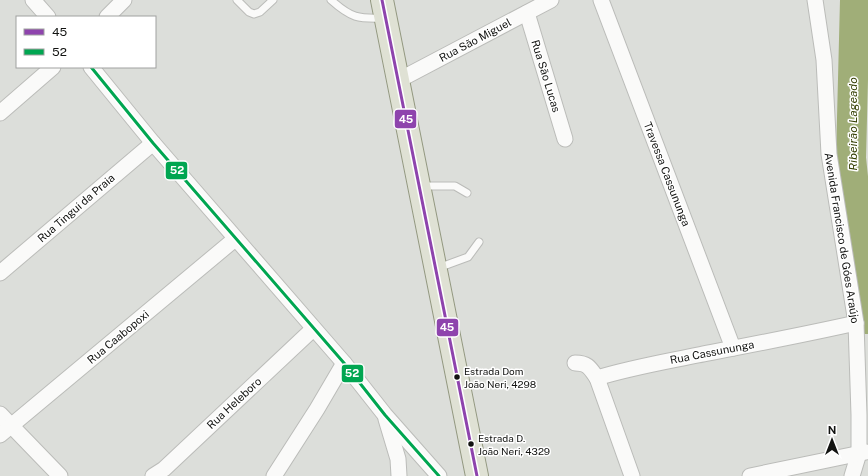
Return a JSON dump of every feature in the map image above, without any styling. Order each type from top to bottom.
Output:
[{"type":"main road","points":[[384,9],[477,476]]},
{"type":"street","points":[[33,0],[47,16]]},
{"type":"street","points":[[107,16],[124,0]]},
{"type":"street","name":"Rua São Miguel","points":[[399,80],[551,0]]},
{"type":"street","name":"Travessa Cassununga","points":[[601,0],[733,348]]},
{"type":"street","name":"Avenida Francisco de Góes Araújo","points":[[815,0],[824,60],[829,154],[856,323],[859,415],[863,452],[852,476]]},
{"type":"street","name":"Rua São Lucas","points":[[527,13],[565,138]]},
{"type":"street","points":[[0,113],[52,68]]},
{"type":"street","points":[[92,68],[152,143],[439,476]]},
{"type":"street","name":"Rua Tingui da Praia","points":[[0,273],[152,143]]},
{"type":"street","name":"Rua Caabopoxi","points":[[6,430],[236,239]]},
{"type":"street","name":"Rua Cassununga","points":[[597,378],[856,323]]},
{"type":"street","name":"Rua Heleboro","points":[[153,476],[164,469],[313,329]]},
{"type":"street","points":[[575,363],[583,363],[590,368],[597,378],[632,476]]},
{"type":"street","points":[[274,476],[344,364]]},
{"type":"street","points":[[0,414],[6,430],[60,476]]},
{"type":"street","points":[[385,415],[398,459],[399,476]]},
{"type":"street","points":[[750,476],[863,452]]},
{"type":"street","points":[[398,459],[411,476]]},
{"type":"lane","points":[[237,0],[249,12],[254,14],[260,12],[272,0]]},
{"type":"lane","points":[[332,0],[340,8],[355,17],[370,19],[384,9]]},
{"type":"lane","points":[[420,186],[455,186],[467,194]]},
{"type":"lane","points":[[436,268],[468,257],[479,242]]},
{"type":"waterway","name":"Ribeirão Lageado","points":[[855,0],[851,158],[868,319]]},
{"type":"transit line","name":"45","points":[[382,0],[477,476]]},
{"type":"transit line","name":"52","points":[[92,68],[153,143],[344,363],[385,415],[439,476]]},
{"type":"place","name":"Estrada Dom João Neri, 4298","points":[[457,377]]},
{"type":"place","name":"Estrada D. João Neri, 4329","points":[[471,444]]}]
